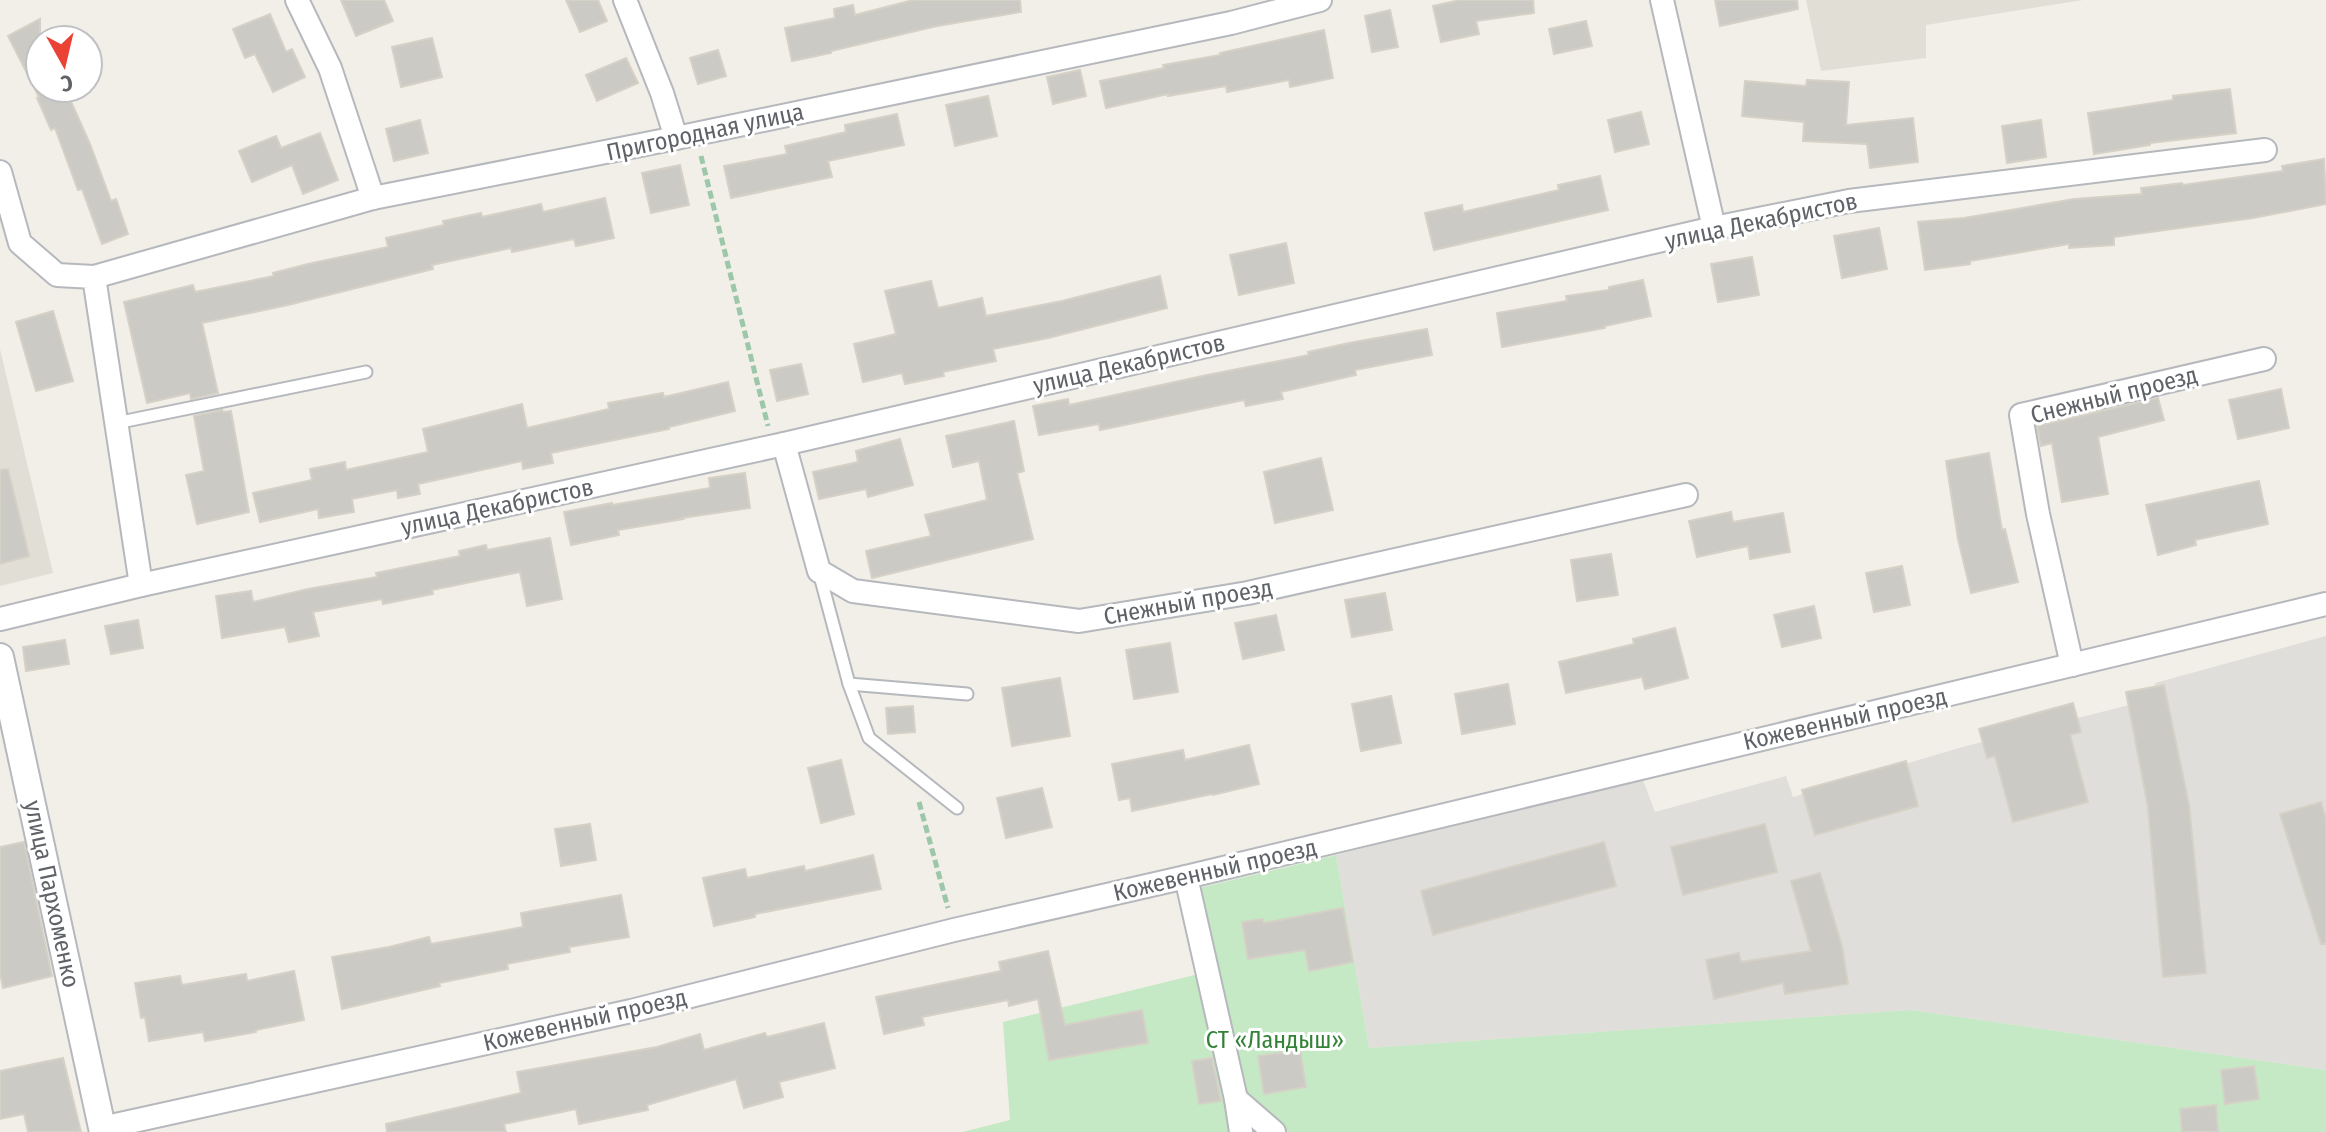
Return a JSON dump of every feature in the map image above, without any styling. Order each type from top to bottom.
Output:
[{"type":"street","points":[[297,0],[330,68],[373,198]]},
{"type":"street","points":[[625,0],[662,93],[686,136]]},
{"type":"street","name":"Пригородная улица","points":[[94,277],[373,198],[1231,23],[1320,0]]},
{"type":"street","points":[[1662,0],[1714,228]]},
{"type":"street","name":"улица Декабристов","points":[[0,619],[141,585],[778,445],[1714,228],[1849,201],[2265,150]]},
{"type":"street","points":[[0,172],[20,243],[57,275],[94,277],[141,585]]},
{"type":"street","name":"Снежный проезд","points":[[2072,665],[2038,514],[2021,415],[2264,359]]},
{"type":"street","points":[[778,445],[819,571]]},
{"type":"street","name":"Снежный проезд","points":[[819,571],[853,591],[1079,621],[1248,593],[1686,495]]},
{"type":"street","name":"Кожевенный проезд","points":[[103,1130],[631,1011],[954,930],[2326,604]]},
{"type":"street","name":"улица Пархоменко","points":[[0,657],[103,1130]]},
{"type":"street","points":[[1186,877],[1241,1132]]},
{"type":"street","points":[[1236,1099],[1274,1132]]},
{"type":"lane","points":[[116,423],[366,372]]},
{"type":"lane","points":[[819,571],[849,684],[869,738],[957,808]]},
{"type":"lane","points":[[849,684],[967,694]]},
{"type":"path","points":[[686,136],[778,445]]},
{"type":"path","points":[[911,770],[954,930]]},
{"type":"shaded area","points":[[1806,0],[2083,0],[1926,25],[1926,58],[1821,71]]},
{"type":"shaded area","points":[[0,349],[53,573],[0,586]]},
{"type":"shaded area","points":[[2326,636],[2326,1070],[1911,1010],[1369,1048],[1336,855],[1641,775],[1655,812],[1786,776],[1793,797],[1966,746],[2157,698],[2155,683]]},
{"type":"green space","name":"СТ «Ландыш»","points":[[1336,855],[1369,1048],[1911,1010],[2326,1070],[2326,1132],[963,1132],[1010,1120],[1003,1022],[1215,970],[1195,889]]},
{"type":"building","points":[[341,0],[384,0],[393,21],[356,36]]},
{"type":"building","points":[[566,0],[598,0],[607,21],[580,32]]},
{"type":"building","points":[[913,0],[1020,0],[1021,12],[937,26],[792,61],[785,28],[835,18],[834,9],[853,5],[855,15]]},
{"type":"building","points":[[1460,0],[1533,0],[1534,13],[1476,21],[1479,34],[1441,42],[1433,6]]},
{"type":"building","points":[[1715,0],[1797,0],[1798,9],[1720,26]]},
{"type":"building","points":[[1390,10],[1398,47],[1372,52],[1365,16]]},
{"type":"building","points":[[270,14],[286,52],[292,49],[305,77],[273,92],[255,54],[245,58],[233,29]]},
{"type":"building","points":[[1586,21],[1592,46],[1554,54],[1549,29]]},
{"type":"building","points":[[24,28],[24,67],[8,36]]},
{"type":"building","points":[[1324,30],[1333,78],[1290,87],[1289,80],[1227,92],[1226,86],[1168,94],[1106,108],[1100,81]]},
{"type":"building","points":[[432,38],[442,77],[401,87],[392,47]]},
{"type":"building","points":[[718,50],[726,76],[698,84],[690,58]]},
{"type":"building","points":[[626,58],[638,83],[597,101],[586,75]]},
{"type":"building","points":[[1080,70],[1086,96],[1053,104],[1047,77]]},
{"type":"building","points":[[1807,80],[1849,82],[1846,125],[1913,118],[1918,162],[1870,168],[1867,144],[1803,141],[1804,122],[1742,116],[1745,81],[1806,86]]},
{"type":"building","points":[[2230,89],[2236,133],[2150,143],[2094,154],[2088,113],[2173,100],[2173,96]]},
{"type":"building","points":[[988,96],[997,136],[955,146],[946,105]]},
{"type":"building","points":[[40,104],[72,104],[111,201],[116,199],[128,234],[102,244],[55,128],[51,130]]},
{"type":"building","points":[[1641,112],[1649,144],[1615,152],[1608,120]]},
{"type":"building","points":[[897,114],[904,145],[828,161],[832,177],[731,198],[724,166],[787,154],[785,146],[846,132],[845,125]]},
{"type":"building","points":[[420,120],[428,153],[394,161],[386,129]]},
{"type":"building","points":[[2041,120],[2046,157],[2007,163],[2002,126]]},
{"type":"building","points":[[320,133],[338,180],[303,194],[292,165],[252,182],[239,151],[276,136],[281,148]]},
{"type":"building","points":[[2324,159],[2326,204],[2253,218],[2114,237],[2114,245],[2069,248],[2069,244],[1925,270],[1918,222],[1964,218],[2074,199],[2142,194],[2141,188],[2283,171],[2282,166]]},
{"type":"building","points":[[680,165],[689,205],[651,213],[642,173]]},
{"type":"building","points":[[1600,176],[1608,210],[1434,250],[1425,213],[1462,205],[1463,212],[1559,190],[1558,185]]},
{"type":"building","points":[[605,198],[614,238],[576,246],[574,239],[512,252],[511,248],[432,265],[433,269],[288,305],[202,323],[218,393],[191,399],[190,393],[147,403],[124,302],[193,285],[195,292],[274,276],[273,273],[308,264],[388,247],[386,238],[444,225],[443,221],[481,213],[482,217],[541,204],[543,212]]},
{"type":"building","points":[[1879,228],[1887,269],[1842,278],[1834,236]]},
{"type":"building","points":[[1286,243],[1294,283],[1239,295],[1230,255]]},
{"type":"building","points":[[1752,257],[1759,295],[1718,302],[1711,264]]},
{"type":"building","points":[[1160,276],[1167,308],[993,349],[996,361],[943,372],[944,376],[905,384],[902,373],[863,382],[854,344],[896,334],[885,291],[931,281],[938,308],[982,298],[986,316],[1062,301]]},
{"type":"building","points":[[1643,280],[1651,316],[1502,347],[1497,313],[1567,301],[1566,296],[1609,290],[1609,287]]},
{"type":"building","points":[[53,311],[73,381],[36,391],[16,322]]},
{"type":"building","points":[[1427,329],[1432,355],[1355,370],[1356,375],[1281,392],[1283,399],[1246,406],[1244,400],[1100,430],[1099,424],[1039,435],[1033,406],[1068,399],[1069,405],[1309,355],[1308,352],[1349,343]]},
{"type":"building","points":[[801,364],[808,394],[777,401],[770,370]]},
{"type":"building","points":[[728,382],[735,411],[669,429],[551,453],[553,463],[523,469],[522,461],[418,484],[420,494],[398,498],[397,490],[352,499],[354,512],[319,518],[318,509],[260,522],[253,493],[312,480],[310,469],[345,462],[346,470],[428,452],[423,429],[522,404],[527,428],[609,409],[608,403],[663,393],[664,397]]},
{"type":"building","points":[[2281,389],[2289,428],[2238,439],[2229,400]]},
{"type":"building","points":[[2158,398],[2164,420],[2098,437],[2108,494],[2062,502],[2052,443],[2041,446],[2037,426]]},
{"type":"building","points":[[231,411],[249,512],[197,524],[186,475],[204,471],[194,416]]},
{"type":"building","points":[[1014,421],[1024,471],[1017,473],[1033,539],[872,578],[866,551],[931,536],[925,515],[987,500],[979,461],[953,467],[946,436]]},
{"type":"building","points":[[900,439],[913,485],[868,497],[866,489],[819,499],[813,472],[858,462],[856,451]]},
{"type":"building","points":[[1989,453],[2002,530],[2005,529],[2018,582],[1971,593],[1958,539],[1946,461]]},
{"type":"building","points":[[1321,458],[1333,510],[1275,523],[1264,472]]},
{"type":"building","points":[[8,469],[29,556],[0,564],[0,470]]},
{"type":"building","points":[[745,473],[750,508],[618,530],[619,535],[571,545],[564,512],[710,488],[709,478]]},
{"type":"building","points":[[2259,481],[2268,524],[2195,540],[2196,545],[2158,555],[2146,505]]},
{"type":"building","points":[[1731,512],[1733,522],[1783,513],[1790,552],[1750,559],[1748,546],[1697,557],[1689,521]]},
{"type":"building","points":[[550,538],[562,599],[527,606],[520,572],[432,590],[433,594],[383,604],[382,599],[313,612],[319,636],[289,642],[285,627],[222,638],[216,596],[251,591],[253,602],[377,577],[376,573],[460,556],[459,551],[486,545],[487,550]]},
{"type":"building","points":[[1611,554],[1618,595],[1577,601],[1571,560]]},
{"type":"building","points":[[1902,566],[1910,605],[1874,612],[1866,573]]},
{"type":"building","points":[[1385,593],[1392,630],[1352,637],[1345,600]]},
{"type":"building","points":[[1814,606],[1821,638],[1782,647],[1774,615]]},
{"type":"building","points":[[1276,615],[1284,650],[1243,659],[1235,623]]},
{"type":"building","points":[[138,620],[143,648],[111,654],[105,626]]},
{"type":"building","points":[[1675,628],[1688,678],[1645,689],[1642,677],[1566,693],[1559,662],[1634,644],[1633,639]]},
{"type":"building","points":[[65,640],[69,664],[26,671],[23,647]]},
{"type":"building","points":[[1170,643],[1178,692],[1134,699],[1126,650]]},
{"type":"building","points":[[1060,678],[1070,736],[1012,746],[1002,688]]},
{"type":"building","points":[[1508,684],[1515,724],[1462,734],[1455,694]]},
{"type":"building","points":[[2164,685],[2189,805],[2206,973],[2163,977],[2148,807],[2126,692]]},
{"type":"building","points":[[1391,696],[1401,743],[1361,751],[1352,704]]},
{"type":"building","points":[[2073,703],[2081,732],[2070,735],[2088,802],[2013,822],[1995,756],[1987,758],[1979,729]]},
{"type":"building","points":[[913,706],[915,732],[888,734],[886,708]]},
{"type":"building","points":[[1249,745],[1259,784],[1132,811],[1130,798],[1119,800],[1112,764],[1183,750],[1185,760]]},
{"type":"building","points":[[841,760],[854,814],[821,823],[808,768]]},
{"type":"building","points":[[1906,761],[1918,806],[1815,835],[1802,790]]},
{"type":"building","points":[[1042,788],[1052,827],[1006,838],[997,798]]},
{"type":"building","points":[[2321,802],[2326,819],[2326,944],[2321,944],[2280,814]]},
{"type":"building","points":[[590,824],[596,860],[561,866],[555,829]]},
{"type":"building","points":[[1765,824],[1777,872],[1683,895],[1671,847]]},
{"type":"building","points":[[24,842],[52,976],[3,988],[0,973],[0,847]]},
{"type":"building","points":[[1604,842],[1616,886],[1433,935],[1421,891]]},
{"type":"building","points":[[873,855],[881,889],[755,914],[755,917],[714,926],[703,878],[745,869],[747,878],[804,866],[805,871]]},
{"type":"building","points":[[1820,873],[1842,946],[1848,984],[1785,994],[1783,983],[1714,999],[1706,960],[1739,953],[1741,962],[1811,951],[1791,881]]},
{"type":"building","points":[[621,895],[629,937],[569,947],[570,952],[507,964],[508,969],[439,983],[440,986],[342,1009],[332,957],[429,937],[431,944],[523,927],[521,913]]},
{"type":"building","points":[[1343,908],[1353,962],[1309,971],[1305,950],[1248,959],[1242,922],[1263,919],[1264,923]]},
{"type":"building","points":[[1048,951],[1065,1025],[1142,1010],[1148,1043],[1049,1060],[1038,999],[1009,1006],[1008,1000],[922,1017],[924,1025],[884,1034],[876,997],[1001,971],[999,962]]},
{"type":"building","points":[[294,971],[304,1020],[205,1041],[203,1032],[149,1041],[135,983],[180,976],[182,985],[246,974],[247,981]]},
{"type":"building","points":[[824,1023],[835,1068],[779,1082],[783,1097],[744,1108],[736,1079],[647,1105],[648,1110],[579,1124],[576,1109],[504,1124],[506,1132],[387,1132],[386,1124],[521,1093],[517,1072],[657,1047],[700,1034],[704,1050],[765,1033],[767,1037]]},
{"type":"building","points":[[1300,1050],[1306,1087],[1264,1094],[1258,1056]]},
{"type":"building","points":[[63,1058],[81,1132],[28,1132],[24,1114],[0,1119],[0,1071]]},
{"type":"building","points":[[1212,1058],[1221,1101],[1199,1104],[1192,1061]]},
{"type":"building","points":[[2254,1066],[2259,1099],[2225,1104],[2221,1070]]},
{"type":"building","points":[[2216,1105],[2218,1132],[2182,1132],[2180,1109]]}]
